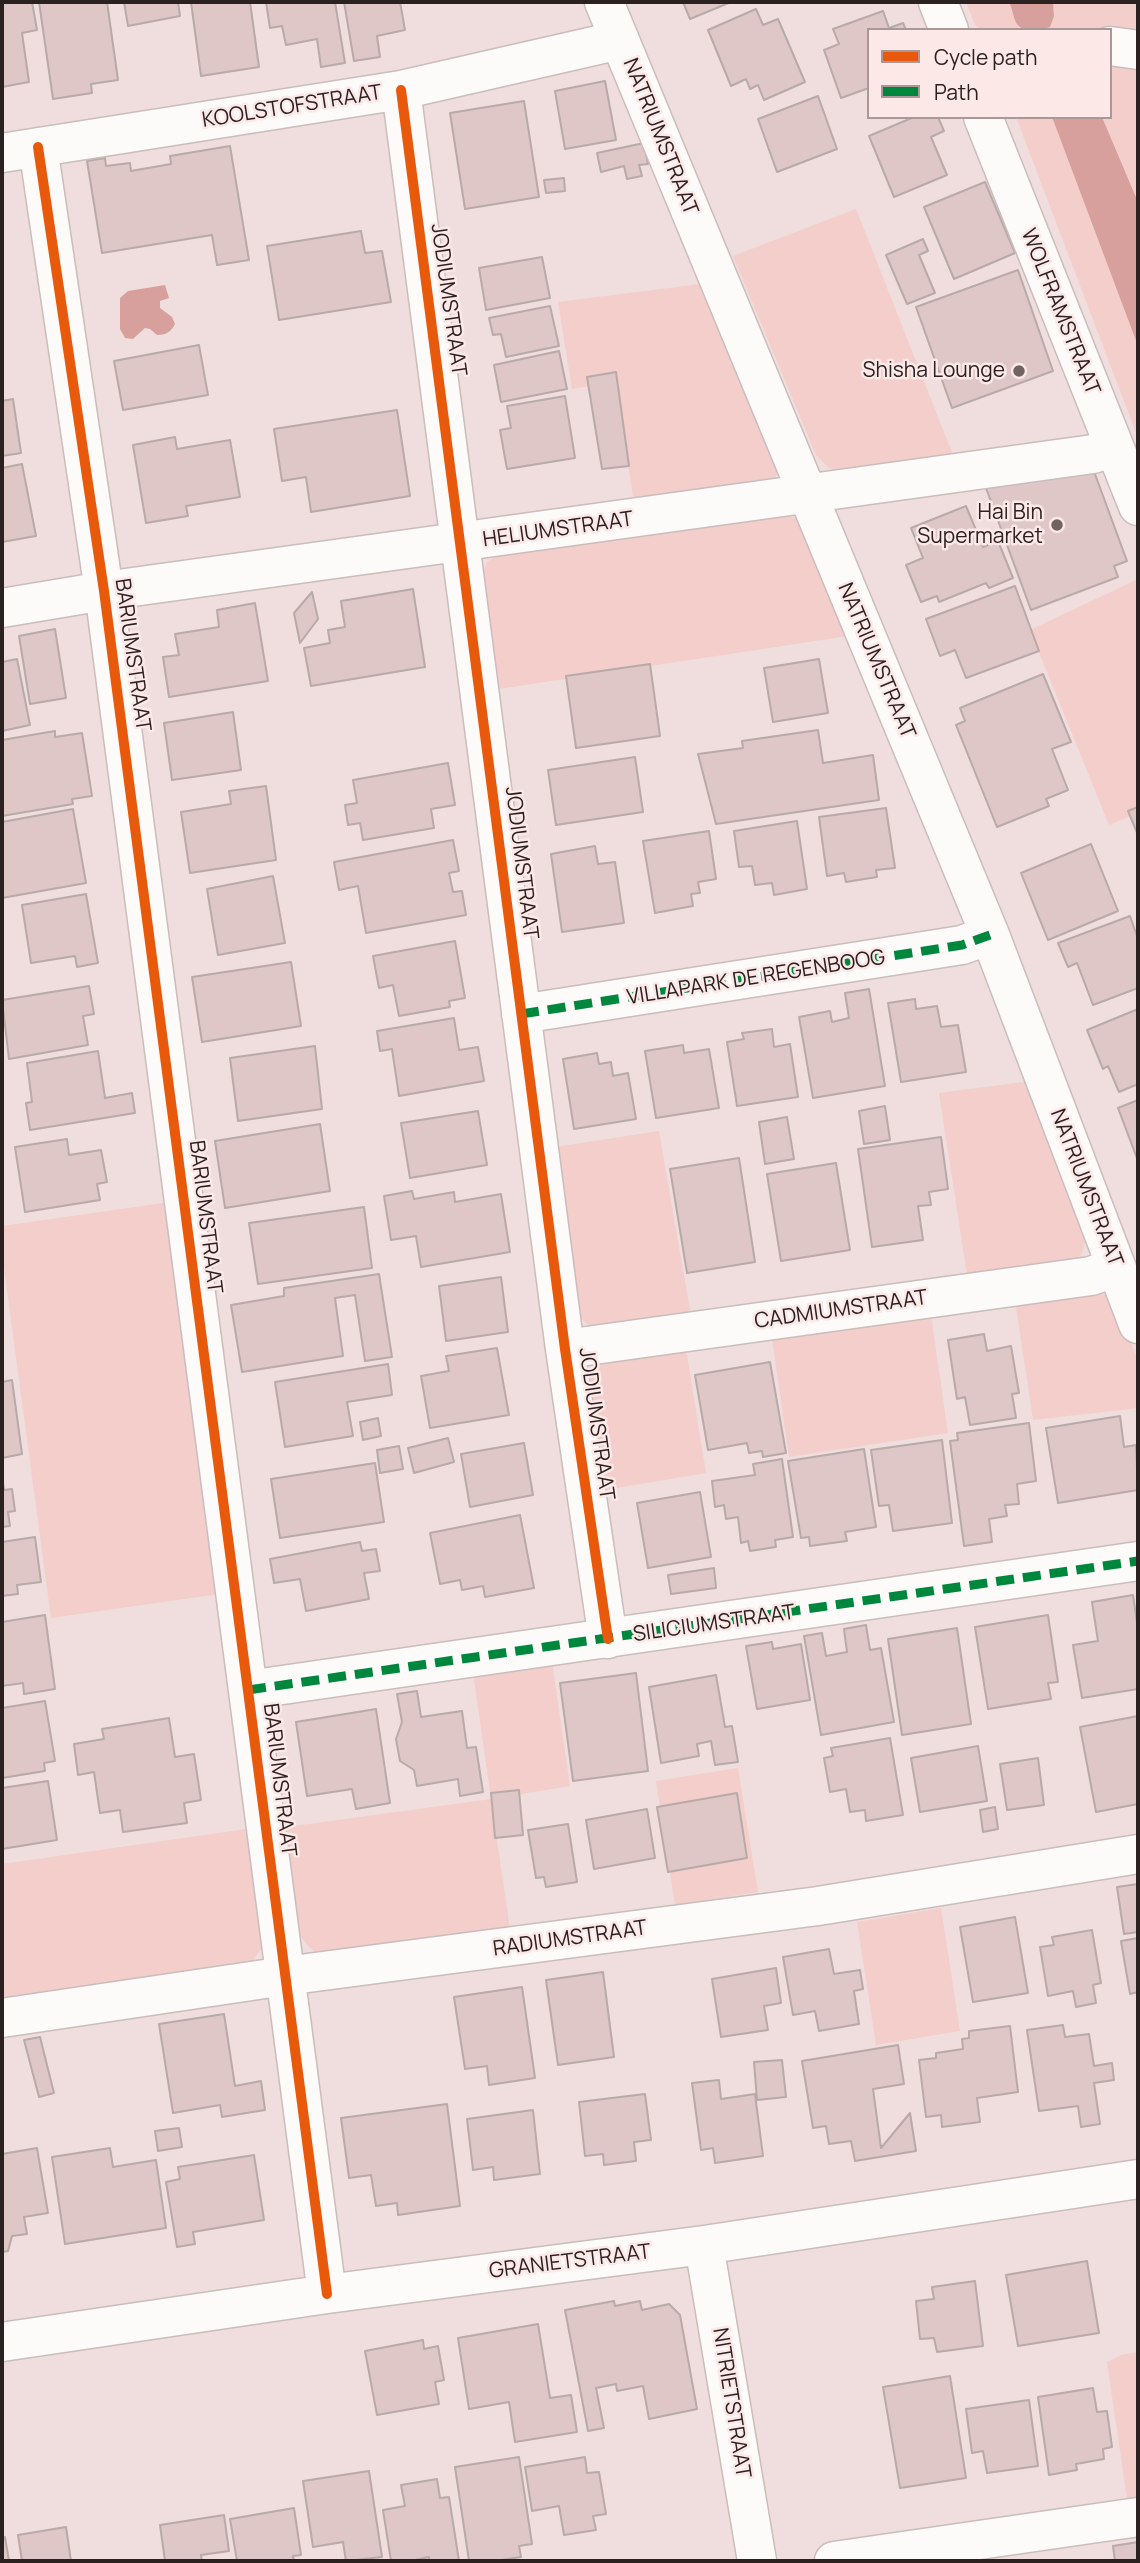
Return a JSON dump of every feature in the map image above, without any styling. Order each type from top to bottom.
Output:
[{"type":"street","name":"NATRIUMSTRAAT","points":[[604,2],[990,935],[1138,1324]]},
{"type":"street","points":[[938,2],[948,28]]},
{"type":"street","name":"KOOLSTOFSTRAAT","points":[[20,150],[401,90],[620,40]]},
{"type":"street","points":[[1112,46],[1138,50]]},
{"type":"street","name":"JODIUMSTRAAT","points":[[401,90],[565,1349],[608,1639]]},
{"type":"street","name":"WOLFRAMSTRAAT","points":[[984,119],[1138,506]]},
{"type":"street","name":"BARIUMSTRAAT","points":[[20,150],[104,591],[327,2294]]},
{"type":"street","name":"HELIUMSTRAAT","points":[[2,608],[104,591],[1093,454],[1113,447]]},
{"type":"street","name":"VILLAPARK DE REGENBOOG","points":[[521,1014],[962,945],[990,935]]},
{"type":"street","name":"CADMIUMSTRAAT","points":[[565,1349],[1091,1276],[1116,1267]]},
{"type":"street","name":"SILICIUMSTRAAT","points":[[248,1690],[1138,1561]]},
{"type":"street","name":"RADIUMSTRAAT","points":[[2,2018],[285,1976],[818,1906],[1138,1854]]},
{"type":"street","name":"GRANIETSTRAAT","points":[[2,2342],[327,2294],[705,2245],[1138,2179]]},
{"type":"street","name":"NITRIETSTRAAT","points":[[705,2245],[757,2561]]},
{"type":"street","points":[[834,2561],[1138,2517]]},
{"type":"shaded area","points":[[966,2],[1009,2],[1019,28],[979,28],[975,25]]},
{"type":"shaded area","points":[[1009,2],[1053,2],[1054,16],[1050,27],[1021,28]]},
{"type":"shaded area","points":[[1053,2],[1138,2],[1138,41],[1112,31],[1112,28],[1046,28],[1050,26],[1054,16]]},
{"type":"shaded area","points":[[1112,63],[1138,64],[1138,202],[1103,119],[1112,119]]},
{"type":"shaded area","points":[[1017,119],[1053,119],[1138,346],[1138,438]]},
{"type":"shaded area","points":[[1053,119],[1103,119],[1138,202],[1138,346]]},
{"type":"shaded area","points":[[856,209],[955,460],[844,474],[828,467],[816,455],[733,256]]},
{"type":"shaded area","points":[[717,282],[780,470],[772,483],[634,504],[616,382],[572,389],[558,302]]},
{"type":"shaded area","points":[[165,285],[169,298],[160,301],[160,308],[172,317],[175,324],[172,329],[166,334],[157,335],[145,328],[133,339],[125,338],[120,329],[120,298],[128,291]]},
{"type":"shaded area","points":[[781,513],[801,520],[855,635],[492,690],[479,582],[487,562],[504,551]]},
{"type":"shaded area","points":[[1138,579],[1138,813],[1109,825],[1030,630]]},
{"type":"shaded area","points":[[1031,1081],[1087,1237],[1081,1255],[1068,1265],[968,1281],[939,1093]]},
{"type":"shaded area","points":[[659,1131],[691,1316],[602,1330],[589,1325],[576,1315],[549,1148]]},
{"type":"shaded area","points":[[170,1202],[219,1594],[51,1618],[2,1253],[2,1226]]},
{"type":"shaded area","points":[[1088,1290],[1109,1296],[1120,1314],[1138,1361],[1138,1408],[1033,1420],[1015,1300]]},
{"type":"shaded area","points":[[930,1308],[948,1433],[789,1457],[771,1332]]},
{"type":"shaded area","points":[[685,1343],[706,1473],[599,1491],[585,1395],[588,1376],[600,1362]]},
{"type":"shaded area","points":[[552,1662],[570,1786],[491,1799],[473,1673]]},
{"type":"shaded area","points":[[738,1768],[758,1892],[675,1905],[656,1781]]},
{"type":"shaded area","points":[[491,1799],[510,1929],[321,1956],[310,1948],[294,1929],[280,1828]]},
{"type":"shaded area","points":[[253,1828],[267,1941],[251,1963],[2,2002],[2,1864]]},
{"type":"shaded area","points":[[941,1908],[960,2031],[876,2045],[857,1922]]},
{"type":"shaded area","points":[[1138,2352],[1138,2504],[1128,2506],[1107,2362],[1121,2355]]},
{"type":"building","points":[[2,2],[32,2],[37,30],[22,33],[29,82],[2,87]]},
{"type":"building","points":[[39,2],[107,2],[118,80],[91,84],[92,93],[53,99]]},
{"type":"building","points":[[124,2],[178,2],[180,16],[128,26]]},
{"type":"building","points":[[191,2],[250,2],[259,67],[201,76]]},
{"type":"building","points":[[266,2],[335,2],[345,63],[321,67],[317,39],[286,45],[282,26],[270,28]]},
{"type":"building","points":[[344,2],[400,2],[405,30],[377,36],[380,57],[354,61]]},
{"type":"building","points":[[683,2],[731,2],[690,19]]},
{"type":"building","points":[[756,9],[763,25],[778,19],[805,82],[764,100],[758,85],[750,89],[746,79],[731,86],[708,30]]},
{"type":"building","points":[[883,11],[889,28],[867,28],[867,89],[841,98],[824,50],[839,44],[833,29]]},
{"type":"building","points":[[903,23],[905,28],[889,28]]},
{"type":"building","points":[[605,81],[616,140],[565,149],[555,91]]},
{"type":"building","points":[[818,96],[837,149],[777,172],[758,119]]},
{"type":"building","points":[[524,101],[539,197],[465,209],[450,113]]},
{"type":"building","points":[[909,119],[939,119],[944,131],[931,137],[947,175],[894,197],[869,136]]},
{"type":"building","points":[[644,143],[648,164],[639,165],[642,176],[627,179],[624,166],[601,172],[597,153]]},
{"type":"building","points":[[230,146],[249,260],[217,265],[212,235],[102,253],[87,161],[105,158],[106,166],[130,163],[131,171],[171,164],[170,156]]},
{"type":"building","points":[[564,178],[565,191],[546,193],[544,180]]},
{"type":"building","points":[[985,182],[1015,253],[954,279],[924,207]]},
{"type":"building","points":[[361,231],[365,253],[382,251],[391,302],[279,320],[267,246]]},
{"type":"building","points":[[923,239],[928,251],[919,255],[935,293],[907,304],[886,255]]},
{"type":"building","points":[[542,257],[550,298],[486,310],[479,268]]},
{"type":"building","points":[[1018,270],[1053,371],[952,408],[916,307]]},
{"type":"building","points":[[550,306],[559,346],[506,357],[501,334],[493,335],[489,318]]},
{"type":"building","points":[[199,345],[208,395],[123,410],[114,361]]},
{"type":"building","points":[[559,351],[567,389],[501,402],[494,365]]},
{"type":"building","points":[[616,372],[629,466],[602,469],[587,377]]},
{"type":"building","points":[[565,396],[575,458],[507,469],[500,430],[511,428],[507,406]]},
{"type":"building","points":[[13,399],[21,453],[2,456],[2,401]]},
{"type":"building","points":[[397,410],[410,496],[311,512],[306,477],[282,481],[274,429]]},
{"type":"building","points":[[175,437],[177,449],[230,440],[240,497],[186,506],[188,516],[146,523],[133,445]]},
{"type":"building","points":[[22,464],[36,536],[2,542],[2,468]]},
{"type":"building","name":"Hai Bin Supermarket","points":[[1092,466],[1127,561],[1114,566],[1118,577],[1031,610],[986,488]]},
{"type":"building","points":[[966,506],[983,547],[998,541],[1013,578],[989,588],[986,583],[939,602],[937,596],[921,602],[906,565],[923,558],[911,528]]},
{"type":"building","points":[[1015,586],[1039,651],[966,678],[955,650],[940,656],[926,619]]},
{"type":"building","points":[[413,589],[425,667],[311,686],[304,648],[330,643],[328,630],[345,627],[341,601]]},
{"type":"building","points":[[312,592],[318,619],[300,643],[294,613]]},
{"type":"building","points":[[255,603],[268,681],[169,697],[163,657],[179,655],[175,634],[219,627],[217,610]]},
{"type":"building","points":[[55,629],[66,698],[30,704],[19,636]]},
{"type":"building","points":[[17,659],[30,725],[2,731],[2,662]]},
{"type":"building","points":[[819,659],[828,713],[773,722],[764,668]]},
{"type":"building","points":[[650,664],[660,736],[576,748],[566,676]]},
{"type":"building","points":[[1043,674],[1071,742],[1052,749],[1068,790],[1046,799],[1049,806],[997,827],[956,725],[965,721],[960,708]]},
{"type":"building","points":[[233,712],[241,770],[172,780],[164,723]]},
{"type":"building","points":[[818,730],[823,763],[873,755],[879,800],[716,824],[698,754],[743,748],[742,741]]},
{"type":"building","points":[[55,731],[55,737],[82,733],[92,796],[72,799],[73,804],[2,816],[2,740]]},
{"type":"building","points":[[635,757],[643,812],[556,825],[548,770]]},
{"type":"building","points":[[448,763],[455,805],[431,809],[434,828],[363,840],[360,823],[348,825],[345,805],[357,803],[353,780]]},
{"type":"building","points":[[266,786],[276,860],[190,873],[181,812],[231,804],[229,791]]},
{"type":"building","points":[[1138,807],[1138,835],[1128,811]]},
{"type":"building","points":[[886,808],[895,868],[876,870],[877,877],[846,882],[844,873],[827,876],[819,817]]},
{"type":"building","points":[[73,809],[86,883],[2,898],[2,822]]},
{"type":"building","points":[[797,821],[807,889],[774,895],[772,883],[755,885],[752,866],[739,867],[734,831]]},
{"type":"building","points":[[709,831],[716,879],[698,882],[700,893],[691,894],[693,906],[655,913],[643,841]]},
{"type":"building","points":[[453,840],[459,871],[449,873],[453,892],[462,891],[466,915],[366,933],[358,886],[339,890],[334,862]]},
{"type":"building","points":[[1091,844],[1118,911],[1048,940],[1021,873]]},
{"type":"building","points":[[595,846],[598,864],[615,862],[624,923],[562,932],[551,854]]},
{"type":"building","points":[[273,876],[285,943],[218,955],[207,889]]},
{"type":"building","points":[[86,894],[98,963],[77,967],[75,956],[31,963],[22,905]]},
{"type":"building","points":[[1130,916],[1138,939],[1138,988],[1093,1005],[1077,963],[1068,967],[1058,943]]},
{"type":"building","points":[[455,941],[465,998],[449,1001],[450,1007],[399,1016],[393,985],[379,988],[373,956]]},
{"type":"building","points":[[291,962],[301,1026],[202,1042],[192,977]]},
{"type":"building","points":[[89,986],[94,1014],[83,1016],[88,1045],[9,1059],[2,1000]]},
{"type":"building","points":[[869,989],[885,1086],[813,1098],[799,1017],[830,1011],[832,1022],[849,1018],[845,993]]},
{"type":"building","points":[[915,999],[916,1009],[937,1006],[941,1027],[958,1025],[966,1072],[901,1082],[888,1003]]},
{"type":"building","points":[[1138,1009],[1138,1084],[1119,1092],[1108,1066],[1103,1069],[1087,1030]]},
{"type":"building","points":[[454,1018],[459,1050],[478,1047],[484,1081],[399,1096],[392,1049],[380,1051],[377,1031]]},
{"type":"building","points":[[772,1029],[774,1047],[790,1044],[798,1097],[737,1106],[727,1042],[744,1039],[742,1033]]},
{"type":"building","points":[[683,1045],[684,1053],[709,1049],[719,1108],[656,1118],[645,1051]]},
{"type":"building","points":[[315,1046],[322,1109],[238,1121],[230,1058]]},
{"type":"building","points":[[98,1051],[105,1098],[132,1093],[135,1113],[30,1130],[26,1103],[32,1102],[27,1063]]},
{"type":"building","points":[[597,1053],[599,1064],[611,1062],[613,1076],[628,1073],[636,1119],[574,1129],[563,1059]]},
{"type":"building","points":[[1138,1100],[1138,1161],[1118,1108]]},
{"type":"building","points":[[885,1106],[890,1140],[864,1144],[859,1111]]},
{"type":"building","points":[[478,1111],[487,1165],[410,1178],[401,1123]]},
{"type":"building","points":[[787,1117],[794,1159],[765,1164],[759,1122]]},
{"type":"building","points":[[320,1124],[330,1191],[225,1208],[215,1141]]},
{"type":"building","points":[[941,1137],[948,1189],[929,1192],[931,1205],[918,1206],[923,1240],[872,1247],[858,1149]]},
{"type":"building","points":[[67,1139],[69,1155],[101,1150],[107,1182],[97,1184],[100,1200],[25,1212],[15,1147]]},
{"type":"building","points":[[739,1158],[755,1262],[687,1273],[670,1169]]},
{"type":"building","points":[[836,1163],[850,1250],[781,1261],[767,1174]]},
{"type":"building","points":[[412,1191],[414,1199],[454,1192],[455,1202],[501,1194],[510,1252],[421,1267],[416,1236],[391,1240],[384,1196]]},
{"type":"building","points":[[364,1207],[372,1268],[258,1284],[249,1223]]},
{"type":"building","points":[[379,1274],[392,1357],[365,1361],[355,1295],[335,1298],[343,1356],[242,1372],[231,1305],[284,1296],[284,1288]]},
{"type":"building","points":[[501,1277],[508,1332],[446,1341],[439,1286]]},
{"type":"building","points":[[984,1334],[987,1351],[1011,1346],[1019,1393],[1012,1394],[1016,1418],[970,1425],[965,1397],[957,1399],[948,1340]]},
{"type":"building","points":[[497,1348],[509,1415],[430,1428],[421,1376],[449,1371],[446,1356]]},
{"type":"building","points":[[770,1362],[786,1453],[763,1457],[762,1451],[749,1453],[747,1443],[708,1450],[695,1375]]},
{"type":"building","points":[[388,1364],[392,1395],[347,1402],[353,1436],[285,1447],[275,1382]]},
{"type":"building","points":[[12,1380],[22,1454],[2,1458],[2,1382]]},
{"type":"building","points":[[1120,1416],[1124,1447],[1136,1445],[1138,1490],[1058,1503],[1046,1428]]},
{"type":"building","points":[[378,1418],[381,1436],[363,1440],[360,1422]]},
{"type":"building","points":[[1029,1423],[1036,1481],[1017,1484],[1019,1504],[1005,1505],[1007,1516],[989,1519],[992,1542],[964,1546],[950,1441],[958,1440],[957,1433]]},
{"type":"building","points":[[448,1438],[454,1462],[414,1473],[408,1448]]},
{"type":"building","points":[[942,1440],[952,1523],[893,1531],[889,1505],[879,1506],[871,1450]]},
{"type":"building","points":[[524,1443],[533,1495],[470,1507],[461,1454]]},
{"type":"building","points":[[399,1446],[403,1469],[380,1473],[377,1450]]},
{"type":"building","points":[[864,1449],[876,1527],[845,1532],[847,1541],[810,1546],[809,1537],[801,1538],[788,1461]]},
{"type":"building","points":[[782,1459],[793,1537],[775,1540],[776,1547],[750,1551],[748,1541],[741,1543],[738,1517],[726,1519],[724,1505],[715,1507],[712,1481],[755,1475],[753,1464]]},
{"type":"building","points":[[375,1463],[384,1522],[280,1538],[271,1479]]},
{"type":"building","points":[[2,1476],[4,1490],[12,1489],[15,1511],[8,1512],[10,1526],[2,1527]]},
{"type":"building","points":[[700,1492],[711,1557],[648,1568],[637,1503]]},
{"type":"building","points":[[520,1515],[534,1588],[485,1597],[483,1586],[462,1590],[460,1580],[440,1584],[430,1533]]},
{"type":"building","points":[[35,1537],[41,1582],[17,1585],[18,1594],[2,1596],[2,1542]]},
{"type":"building","points":[[360,1542],[362,1551],[376,1549],[380,1571],[364,1573],[369,1599],[306,1611],[300,1579],[274,1583],[270,1559]]},
{"type":"building","points":[[714,1568],[716,1588],[671,1594],[668,1575]]},
{"type":"building","points":[[1133,1595],[1138,1630],[1138,1689],[1082,1698],[1073,1645],[1098,1641],[1092,1602]]},
{"type":"building","points":[[45,1615],[55,1689],[24,1694],[23,1683],[2,1686],[2,1622]]},
{"type":"building","points":[[1048,1615],[1058,1682],[1048,1683],[1051,1699],[988,1709],[975,1627]]},
{"type":"building","points":[[866,1625],[870,1650],[881,1648],[894,1722],[821,1735],[804,1636],[822,1633],[826,1656],[847,1652],[844,1629]]},
{"type":"building","points":[[957,1628],[971,1724],[902,1735],[888,1639]]},
{"type":"building","points":[[772,1642],[773,1649],[801,1644],[810,1700],[757,1709],[746,1646]]},
{"type":"building","points":[[636,1673],[648,1771],[573,1781],[560,1683]]},
{"type":"building","points":[[716,1675],[725,1727],[732,1726],[738,1762],[715,1765],[711,1741],[697,1744],[699,1756],[661,1763],[649,1687]]},
{"type":"building","points":[[417,1691],[421,1717],[462,1711],[467,1748],[476,1747],[483,1792],[460,1796],[458,1779],[417,1786],[414,1770],[400,1761],[396,1739],[402,1722],[397,1694]]},
{"type":"building","points":[[45,1701],[55,1761],[44,1763],[45,1771],[2,1778],[2,1708]]},
{"type":"building","points":[[376,1709],[390,1803],[356,1809],[352,1789],[307,1796],[296,1722]]},
{"type":"building","points":[[1138,1716],[1138,1804],[1096,1812],[1080,1727]]},
{"type":"building","points":[[169,1718],[175,1757],[194,1754],[201,1800],[184,1803],[187,1823],[123,1832],[120,1810],[100,1813],[94,1772],[78,1775],[74,1744],[104,1739],[102,1729]]},
{"type":"building","points":[[890,1738],[903,1815],[866,1821],[865,1810],[850,1812],[846,1789],[830,1792],[824,1758],[833,1756],[831,1748]]},
{"type":"building","points":[[978,1746],[987,1801],[920,1812],[911,1758]]},
{"type":"building","points":[[1038,1758],[1044,1805],[1007,1810],[1000,1764]]},
{"type":"building","points":[[48,1781],[57,1840],[2,1849],[2,1788]]},
{"type":"building","points":[[519,1790],[523,1835],[495,1838],[491,1793]]},
{"type":"building","points":[[737,1793],[747,1858],[668,1872],[657,1807]]},
{"type":"building","points":[[995,1807],[998,1829],[983,1832],[980,1810]]},
{"type":"building","points":[[647,1809],[655,1858],[594,1869],[586,1820]]},
{"type":"building","points":[[568,1824],[577,1882],[546,1887],[544,1877],[536,1878],[528,1830]]},
{"type":"building","points":[[1138,1884],[1138,1932],[1124,1934],[1117,1887]]},
{"type":"building","points":[[1015,1917],[1028,1993],[973,2002],[960,1927]]},
{"type":"building","points":[[1092,1930],[1101,1983],[1093,1985],[1096,2003],[1076,2007],[1073,1991],[1048,1996],[1040,1947],[1054,1945],[1052,1937]]},
{"type":"building","points":[[1138,1938],[1138,1992],[1130,1994],[1121,1941]]},
{"type":"building","points":[[829,1949],[834,1974],[860,1970],[863,1989],[854,1991],[859,2024],[819,2031],[815,2011],[793,2015],[783,1957]]},
{"type":"building","points":[[776,1968],[781,2003],[764,2006],[768,2030],[721,2037],[712,1979]]},
{"type":"building","points":[[603,1972],[614,2057],[558,2065],[546,1980]]},
{"type":"building","points":[[522,1987],[535,2078],[489,2085],[487,2066],[465,2069],[454,1997]]},
{"type":"building","points":[[224,2014],[235,2086],[261,2081],[265,2110],[222,2117],[220,2105],[173,2113],[159,2024]]},
{"type":"building","points":[[1063,2025],[1065,2037],[1089,2034],[1094,2066],[1112,2063],[1114,2080],[1094,2083],[1100,2124],[1081,2127],[1078,2106],[1039,2111],[1027,2030]]},
{"type":"building","points":[[1010,2026],[1018,2092],[977,2098],[980,2122],[942,2127],[941,2115],[926,2117],[919,2060],[936,2058],[936,2053],[963,2049],[962,2039],[969,2038],[969,2031]]},
{"type":"building","points":[[40,2037],[54,2093],[39,2097],[24,2040]]},
{"type":"building","points":[[898,2045],[904,2084],[873,2089],[881,2148],[910,2113],[916,2151],[855,2161],[851,2141],[829,2144],[826,2126],[813,2128],[802,2061]]},
{"type":"building","points":[[782,2060],[786,2097],[757,2100],[754,2062]]},
{"type":"building","points":[[719,2080],[721,2099],[755,2094],[763,2156],[715,2163],[713,2148],[701,2150],[692,2083]]},
{"type":"building","points":[[645,2094],[651,2140],[634,2142],[636,2161],[604,2165],[603,2154],[585,2156],[579,2102]]},
{"type":"building","points":[[447,2104],[460,2206],[398,2215],[397,2203],[376,2206],[371,2175],[349,2178],[341,2118]]},
{"type":"building","points":[[533,2110],[540,2174],[494,2180],[493,2167],[473,2170],[467,2119]]},
{"type":"building","points":[[179,2128],[182,2147],[158,2151],[155,2131]]},
{"type":"building","points":[[37,2148],[48,2213],[24,2217],[27,2234],[12,2236],[8,2251],[2,2252],[2,2154]]},
{"type":"building","points":[[110,2148],[113,2167],[156,2160],[166,2228],[65,2244],[52,2157]]},
{"type":"building","points":[[254,2155],[264,2220],[193,2232],[195,2244],[177,2247],[166,2182],[180,2179],[178,2167]]},
{"type":"building","points":[[1087,2261],[1099,2333],[1018,2346],[1006,2275]]},
{"type":"building","points":[[975,2281],[983,2346],[937,2352],[934,2338],[920,2339],[916,2301],[934,2299],[932,2287]]},
{"type":"building","points":[[614,2301],[615,2306],[640,2301],[642,2310],[669,2304],[680,2315],[697,2409],[649,2419],[643,2386],[617,2391],[616,2384],[596,2388],[604,2428],[588,2431],[565,2310]]},
{"type":"building","points":[[538,2324],[550,2398],[571,2395],[577,2432],[515,2442],[509,2402],[469,2409],[458,2338]]},
{"type":"building","points":[[423,2340],[424,2349],[438,2346],[444,2380],[435,2382],[439,2404],[377,2415],[365,2351]]},
{"type":"building","points":[[950,2376],[966,2478],[900,2488],[883,2387]]},
{"type":"building","points":[[1093,2388],[1097,2412],[1107,2411],[1112,2447],[1103,2449],[1104,2459],[1076,2464],[1077,2470],[1049,2475],[1038,2397]]},
{"type":"building","points":[[1029,2400],[1038,2466],[987,2473],[983,2451],[972,2453],[966,2409]]},
{"type":"building","points":[[519,2457],[532,2544],[519,2546],[521,2557],[469,2561],[455,2467]]},
{"type":"building","points":[[585,2457],[587,2473],[599,2472],[606,2514],[593,2516],[596,2530],[564,2535],[559,2506],[532,2511],[525,2467]]},
{"type":"building","points":[[369,2471],[382,2557],[346,2561],[343,2542],[313,2547],[303,2481]]},
{"type":"building","points":[[437,2479],[440,2498],[449,2497],[459,2561],[429,2561],[429,2557],[391,2561],[383,2510],[405,2506],[401,2485]]},
{"type":"building","points":[[294,2508],[301,2555],[293,2556],[294,2561],[237,2561],[230,2519]]},
{"type":"building","points":[[224,2515],[229,2551],[201,2555],[202,2561],[165,2561],[160,2525]]},
{"type":"building","points":[[66,2527],[71,2561],[22,2561],[18,2535]]},
{"type":"building","points":[[5,2537],[9,2561],[2,2561],[2,2538]]},
{"type":"building","points":[[1138,2542],[1138,2561],[1115,2561],[1113,2546]]},
{"type":"marked path","points":[[521,1014],[962,945],[990,935]]},
{"type":"marked path","points":[[248,1690],[1138,1561]]},
{"type":"cycle path","points":[[401,90],[565,1349],[608,1639]]},
{"type":"cycle path","points":[[38,147],[104,591],[327,2294]]},
{"type":"place","name":"Shisha Lounge","points":[[1019,371]]},
{"type":"place","name":"Hai Bin Supermarket","points":[[1057,525]]}]
